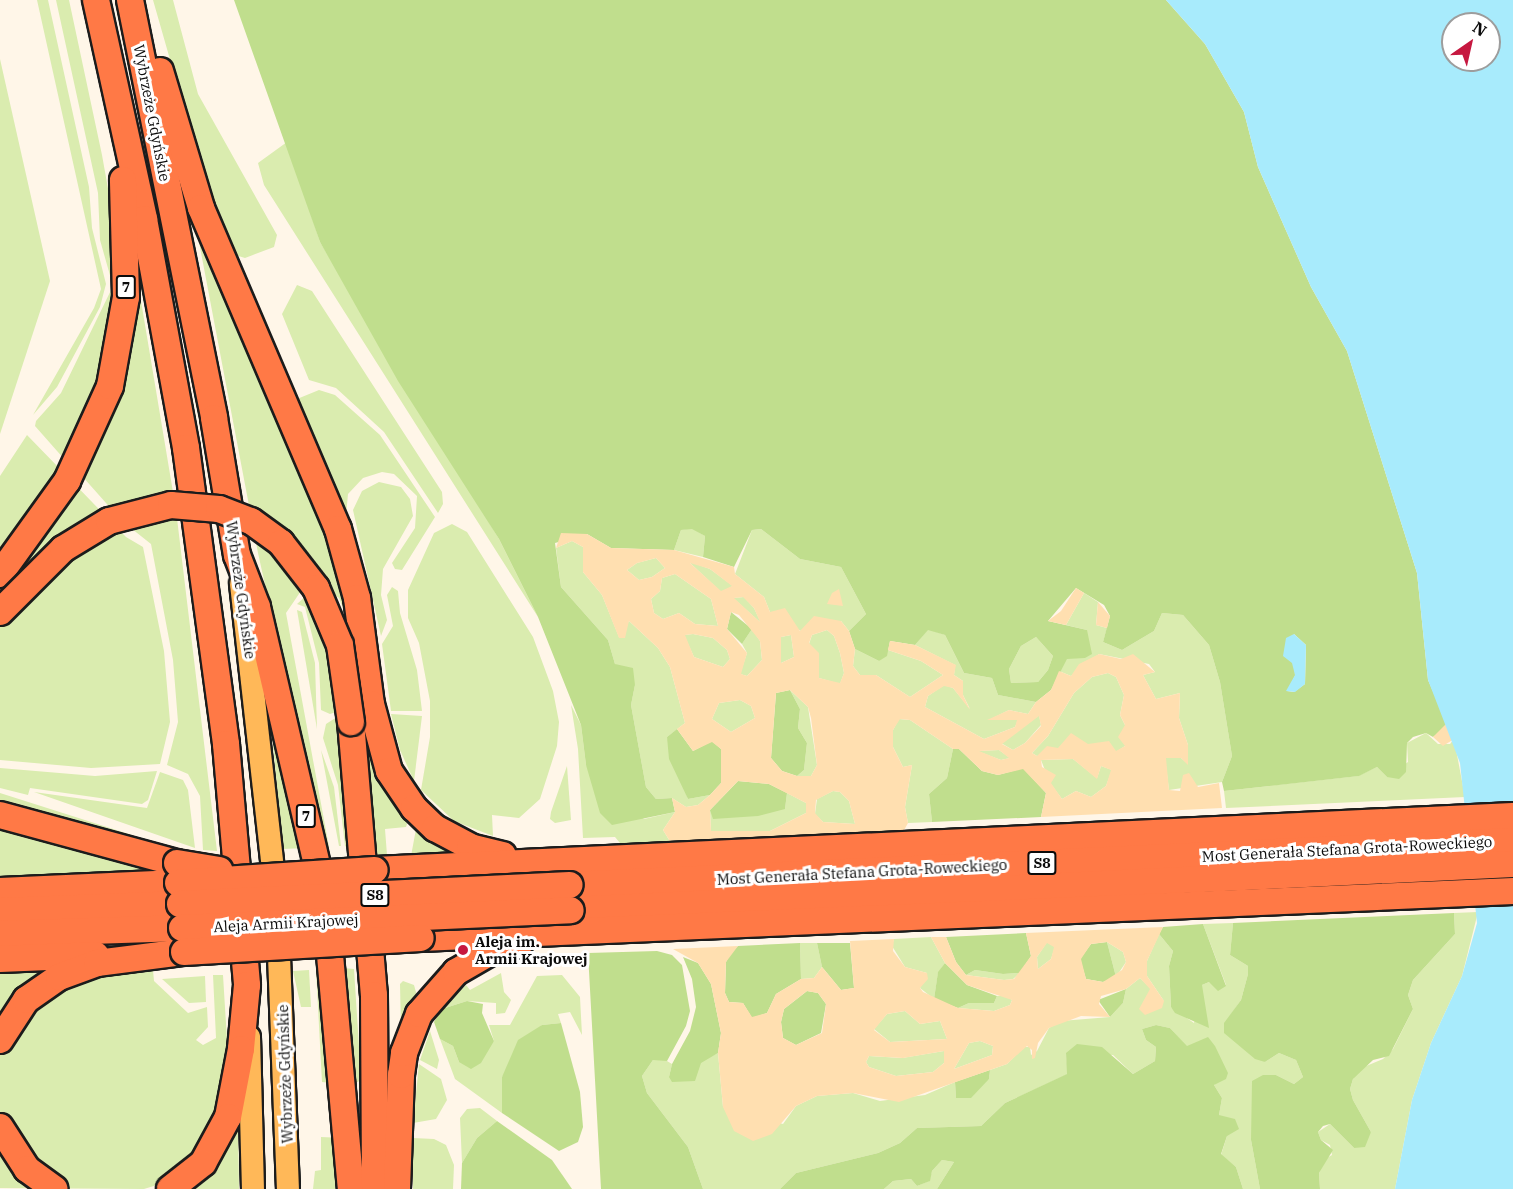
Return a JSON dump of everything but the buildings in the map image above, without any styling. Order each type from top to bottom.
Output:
[{"type":"highway","name":"Wybrzeże Gdyńskie","points":[[96,0],[173,370],[208,597],[233,810],[247,985]]},
{"type":"highway","name":"Wybrzeże Gdyńskie","points":[[130,0],[214,418],[237,555]]},
{"type":"highway","points":[[140,0],[201,208],[338,530],[361,621],[378,740],[389,771],[405,797],[435,828],[470,847],[493,854],[571,897]]},
{"type":"highway","name":"7","points":[[0,574],[36,528],[79,458],[111,386],[124,321],[126,254],[119,108]]},
{"type":"highway","points":[[0,612],[63,549],[109,521],[171,505],[219,509],[251,521],[280,543],[316,588],[340,645],[351,722],[374,995],[375,1189]]},
{"type":"highway","name":"7","points":[[237,555],[257,607],[325,899],[351,1189]]},
{"type":"highway","points":[[0,815],[180,906]]},
{"type":"highway","points":[[0,891],[180,906],[451,937],[571,897],[1513,816]]},
{"type":"highway","name":"Most Generała Stefana Grota-Roweckiego","points":[[571,897],[1513,841]]},
{"type":"highway","name":"Most Generała Stefana Grota-Roweckiego","points":[[571,897],[1513,864]]},
{"type":"highway","points":[[0,959],[180,906],[273,875],[571,897],[1513,891]]},
{"type":"highway","points":[[397,1189],[398,1098],[404,1053],[410,1033],[430,998],[456,972],[571,897]]},
{"type":"highway","name":"Aleja Armii Krajowej","points":[[0,910],[571,897]]},
{"type":"highway","points":[[0,1040],[16,1011],[47,983],[97,963],[180,906]]},
{"type":"highway","name":"Aleja Armii Krajowej","points":[[0,934],[180,906]]},
{"type":"highway","points":[[170,1189],[203,1163],[228,1117],[241,1049],[247,985]]},
{"type":"highway","points":[[0,1127],[27,1169],[55,1189]]},
{"type":"main road","name":"Wybrzeże Gdyńskie","points":[[237,555],[261,738],[278,919],[288,1189]]},
{"type":"main road","name":"Wybrzeże Gdyńskie","points":[[247,985],[253,1189]]},
{"type":"green space","points":[[37,0],[48,0],[89,187],[92,228],[106,284],[100,307],[57,387],[33,415],[94,308],[101,289]]},
{"type":"green space","points":[[56,0],[69,0],[102,155],[112,211],[117,287],[103,376],[65,460],[35,426],[36,421],[61,393],[113,286],[100,240],[98,193]]},
{"type":"green space","points":[[153,0],[173,0],[198,94],[277,235],[274,247],[245,258],[232,254],[211,203]]},
{"type":"green space","points":[[234,0],[1166,0],[1205,44],[1244,112],[1258,167],[1311,287],[1347,351],[1417,573],[1428,680],[1447,723],[1443,730],[1433,737],[1426,733],[1413,737],[1407,743],[1406,772],[1399,779],[1387,777],[1377,767],[1359,776],[1224,791],[1222,782],[1232,756],[1220,682],[1209,645],[1183,615],[1162,613],[1154,631],[1122,650],[1103,642],[1110,616],[1104,605],[1076,588],[1048,621],[1087,630],[1092,654],[1085,658],[1067,659],[1051,690],[1036,702],[998,695],[992,678],[964,673],[945,635],[928,630],[915,645],[890,641],[887,656],[879,661],[855,649],[849,631],[866,614],[841,567],[800,559],[761,529],[752,530],[734,567],[703,557],[705,536],[692,529],[681,530],[674,550],[611,548],[587,534],[555,543],[561,587],[608,640],[615,664],[633,668],[635,685],[631,705],[646,787],[656,799],[672,798],[675,812],[612,825],[600,813],[586,765],[581,725],[538,617],[499,539],[398,381],[320,242]],"holes":[[[1294,634],[1306,645],[1305,684],[1294,692],[1287,691],[1295,676]],[[1036,637],[1053,656],[1048,670],[1038,682],[1011,683],[1009,669],[1021,646]]]},
{"type":"green space","points":[[0,59],[50,281],[0,434]]},
{"type":"green space","points":[[287,142],[320,242],[499,539],[538,617],[264,185],[258,163]]},
{"type":"green space","points":[[195,221],[286,428],[336,559],[349,623],[339,598],[325,588],[301,591],[286,613],[329,847],[323,847],[258,553]]},
{"type":"green space","points":[[137,277],[176,510],[217,851],[203,850],[200,796],[188,774],[167,765],[178,722],[173,660],[151,544],[122,521],[82,476],[104,427]]},
{"type":"green space","points":[[297,285],[312,291],[442,492],[443,504],[438,513],[384,432],[336,388],[309,380],[282,314]]},
{"type":"green space","points":[[319,390],[335,395],[380,435],[435,517],[402,570],[395,569],[392,563],[415,528],[417,496],[394,474],[382,472],[363,478],[348,494],[345,527],[297,399]]},
{"type":"green space","points":[[27,435],[126,537],[143,547],[164,651],[170,722],[160,764],[91,768],[0,760],[0,476]]},
{"type":"green space","points":[[379,482],[401,487],[410,499],[413,516],[383,569],[381,595],[387,620],[381,636],[353,510],[362,491]]},
{"type":"green space","points":[[452,524],[467,532],[533,637],[553,691],[559,722],[557,746],[540,799],[519,818],[492,815],[493,836],[454,821],[421,790],[430,737],[430,701],[419,643],[408,618],[408,590],[434,533]]},
{"type":"green space","points":[[692,528],[705,536],[703,557],[674,550],[681,530]]},
{"type":"green space","points":[[761,529],[800,559],[841,567],[866,614],[849,631],[841,621],[801,631],[770,612],[764,597],[735,574],[752,530]]},
{"type":"green space","points":[[572,541],[583,547],[583,572],[602,595],[619,637],[629,621],[658,648],[670,667],[685,723],[667,737],[688,799],[710,795],[698,805],[686,807],[672,798],[656,799],[646,787],[631,705],[635,685],[615,664],[608,640],[561,587],[556,548]]},
{"type":"green space","points":[[656,558],[665,568],[652,577],[639,580],[627,570],[637,563]]},
{"type":"green space","points":[[688,561],[710,569],[733,586],[721,592]]},
{"type":"green space","points":[[675,574],[711,599],[718,626],[695,624],[679,613],[663,619],[654,613],[651,599],[660,591],[662,578]]},
{"type":"green space","points":[[392,587],[398,591],[400,613],[417,670],[422,711],[391,711],[382,644],[393,626],[387,595]]},
{"type":"green space","points":[[1084,593],[1098,602],[1096,625],[1107,628],[1103,642],[1122,650],[1154,631],[1162,613],[1183,615],[1209,645],[1220,682],[1232,756],[1222,782],[1169,790],[1165,758],[1181,758],[1188,764],[1188,745],[1179,718],[1180,693],[1156,699],[1143,675],[1155,672],[1149,664],[1099,654],[1071,676],[1059,671],[1067,658],[1085,658],[1087,630],[1066,625]]},
{"type":"green space","points":[[307,595],[325,634],[339,711],[330,714],[321,710],[319,663],[305,607],[297,604]]},
{"type":"green space","points":[[744,597],[754,608],[761,623],[733,598]]},
{"type":"green space","points":[[297,610],[302,612],[315,663],[317,729]]},
{"type":"green space","points":[[731,612],[752,629],[742,644],[727,629]]},
{"type":"green space","points":[[752,629],[760,641],[762,660],[747,676],[740,674],[747,653],[742,644]]},
{"type":"green space","points":[[928,629],[945,635],[964,673],[992,678],[998,695],[1036,702],[1028,714],[1009,710],[989,720],[1018,720],[1015,727],[984,739],[925,707],[928,696],[944,685],[953,688],[970,709],[963,695],[963,681],[954,675],[955,665],[915,645]]},
{"type":"green space","points":[[827,630],[834,636],[840,653],[844,673],[840,684],[819,678],[818,653],[809,644],[812,635]]},
{"type":"green space","points":[[693,634],[713,638],[727,650],[730,659],[723,667],[694,657],[684,635]]},
{"type":"green space","points":[[791,635],[794,657],[781,663],[781,637]]},
{"type":"green space","points":[[1036,637],[1053,656],[1048,670],[1038,682],[1011,683],[1009,669],[1021,646]]},
{"type":"green space","points":[[855,649],[879,661],[888,650],[921,661],[943,675],[910,697],[876,675],[860,675],[853,666]]},
{"type":"green space","points":[[1108,673],[1116,677],[1124,695],[1120,715],[1125,725],[1125,746],[1116,752],[1088,744],[1037,756],[1032,753],[1048,736],[1074,693],[1092,677]]},
{"type":"green space","points":[[790,690],[808,707],[817,765],[811,776],[797,776],[804,770],[807,743],[798,728],[800,709]]},
{"type":"green space","points":[[790,690],[800,709],[798,728],[807,743],[804,770],[797,776],[782,771],[771,758],[776,693]]},
{"type":"green space","points":[[268,693],[306,848],[283,849]]},
{"type":"green space","points":[[740,700],[751,706],[755,718],[731,732],[712,719],[719,703]]},
{"type":"green space","points":[[571,705],[581,725],[586,765],[644,819],[675,812],[663,830],[671,843],[620,843],[615,837],[583,838],[578,749]]},
{"type":"green space","points":[[391,714],[422,716],[414,781],[400,750]]},
{"type":"green space","points":[[340,715],[357,855],[345,846],[338,785],[323,738],[326,724]]},
{"type":"green space","points":[[1039,715],[1041,725],[1025,743],[1013,750],[1001,743]]},
{"type":"green space","points":[[899,719],[910,720],[953,749],[947,778],[929,794],[932,822],[908,823],[905,807],[912,765],[903,767],[893,747],[893,730]]},
{"type":"green space","points":[[362,720],[379,778],[408,821],[406,827],[385,829],[387,855],[372,855]]},
{"type":"green space","points":[[677,729],[693,751],[712,741],[721,749],[721,783],[710,795],[688,799],[669,759],[667,737]]},
{"type":"green space","points":[[1426,733],[1438,744],[1450,744],[1454,739],[1465,797],[1226,808],[1224,791],[1358,776],[1377,767],[1387,777],[1408,762],[1407,743]]},
{"type":"green space","points":[[953,749],[959,749],[982,771],[998,775],[1023,768],[1046,793],[1041,817],[932,822],[929,794],[947,778]]},
{"type":"green space","points":[[321,750],[334,787],[341,846],[339,846]]},
{"type":"green space","points":[[999,750],[1010,758],[1001,760],[977,751]]},
{"type":"green space","points":[[1073,759],[1097,778],[1101,766],[1112,770],[1106,786],[1091,797],[1076,791],[1062,799],[1050,783],[1041,760]]},
{"type":"green space","points":[[567,766],[571,820],[555,823],[550,819],[551,812]]},
{"type":"green space","points":[[0,768],[95,776],[157,771],[148,800],[142,804],[30,788],[28,795],[0,788]]},
{"type":"green space","points":[[160,772],[183,780],[188,790],[195,848],[34,792],[147,808]]},
{"type":"green space","points":[[738,781],[769,784],[787,793],[785,809],[758,816],[713,819],[710,810]]},
{"type":"green space","points":[[833,791],[840,792],[849,801],[855,824],[823,822],[815,814],[817,799]]},
{"type":"green space","points":[[0,793],[132,835],[165,852],[0,803]]},
{"type":"green space","points":[[787,793],[806,803],[806,813],[770,831],[711,831],[710,810],[785,809]]},
{"type":"green space","points":[[0,827],[80,849],[152,872],[0,879]]},
{"type":"green space","points":[[416,829],[438,845],[455,854],[411,856]]},
{"type":"green space","points":[[1478,912],[1462,976],[1431,1043],[1412,1100],[1395,1189],[1320,1189],[1319,1173],[1325,1159],[1332,1155],[1330,1145],[1321,1140],[1318,1132],[1330,1124],[1354,1148],[1371,1132],[1353,1100],[1350,1089],[1353,1079],[1359,1069],[1383,1059],[1393,1049],[1413,1009],[1408,995],[1413,980],[1455,934],[1454,913]]},
{"type":"green space","points":[[1454,913],[1455,934],[1413,980],[1408,995],[1413,1009],[1389,1056],[1373,1060],[1353,1079],[1350,1089],[1353,1100],[1371,1132],[1365,1147],[1354,1148],[1330,1124],[1323,1126],[1318,1132],[1321,1140],[1333,1150],[1319,1173],[1320,1189],[1260,1189],[1251,1140],[1252,1081],[1263,1075],[1276,1075],[1294,1084],[1303,1077],[1296,1060],[1279,1053],[1265,1062],[1255,1059],[1224,1033],[1224,1023],[1241,1000],[1248,974],[1248,966],[1230,955],[1233,923]]},
{"type":"green space","points":[[1233,923],[1230,955],[1248,966],[1248,974],[1241,1000],[1225,1023],[1265,1062],[1279,1053],[1296,1060],[1303,1077],[1294,1084],[1276,1075],[1251,1140],[1260,1189],[1243,1189],[1236,1167],[1221,1155],[1227,1136],[1219,1115],[1222,1098],[1214,1085],[1218,1081],[1170,1028],[1156,1025],[1142,1029],[1146,1040],[1156,1047],[1155,1061],[1133,1074],[1113,1055],[1066,1053],[1068,1074],[1005,1103],[981,1126],[917,1128],[900,1143],[878,1153],[796,1173],[780,1189],[703,1189],[688,1147],[647,1093],[642,1076],[653,1060],[662,1058],[672,1064],[669,1077],[718,1053],[723,1107],[783,1124],[796,1106],[817,1096],[853,1093],[880,1101],[925,1095],[955,1082],[956,1098],[989,1079],[990,1070],[1007,1064],[1024,1047],[1030,1047],[1031,1055],[1037,1051],[1049,1028],[1061,1021],[1110,1017],[1123,1003],[1126,989],[1140,978],[1164,1001],[1147,976],[1147,961],[1159,934],[1173,951],[1169,966],[1171,1007],[1194,1023],[1202,985],[1209,982],[1226,985],[1203,924]]},
{"type":"green space","points":[[1203,924],[1226,986],[1218,991],[1209,982],[1202,985],[1209,1028],[1175,1013],[1171,1007],[1169,966],[1173,951],[1159,934],[1163,927]]},
{"type":"green space","points":[[1026,933],[1031,956],[1020,973],[1003,974],[975,970],[966,975],[956,962],[946,937]]},
{"type":"green space","points":[[931,937],[945,963],[938,973],[934,999],[920,988],[927,973],[905,967],[892,946],[894,939]]},
{"type":"green space","points":[[1047,942],[1055,947],[1051,959],[1038,969],[1037,957]]},
{"type":"green space","points":[[1107,942],[1123,952],[1126,962],[1116,977]]},
{"type":"green space","points":[[1107,942],[1116,977],[1103,982],[1086,979],[1080,959],[1091,944]]},
{"type":"green space","points":[[800,943],[817,943],[822,967],[814,978],[801,979]]},
{"type":"green space","points":[[800,943],[801,979],[776,994],[767,1013],[752,1018],[743,1003],[729,1002],[725,993],[726,962],[731,952],[738,946]]},
{"type":"green space","points":[[817,943],[850,943],[854,988],[841,990],[822,967]]},
{"type":"green space","points":[[657,951],[672,955],[682,965],[690,1011],[686,1026],[667,1061],[653,1060],[642,1076],[647,1093],[688,1147],[703,1189],[601,1189],[588,953]]},
{"type":"green space","points":[[683,957],[698,963],[711,984],[721,1033],[718,1053],[701,1063],[695,1081],[672,1082],[669,1077],[672,1064],[690,1031],[696,1007],[692,979]]},
{"type":"green space","points":[[945,963],[967,985],[997,996],[994,1003],[969,1003],[958,1008],[934,999],[938,972]]},
{"type":"green space","points":[[54,966],[65,983],[114,972],[153,970],[154,981],[188,1013],[207,1007],[208,1027],[196,1040],[203,1045],[216,1038],[213,975],[223,975],[228,1056],[219,1114],[195,1156],[157,1185],[144,1189],[0,1188],[0,968]]},
{"type":"green space","points":[[343,968],[354,969],[361,1078],[358,1082],[353,1082]]},
{"type":"green space","points":[[324,969],[331,1083],[322,1082],[316,970]]},
{"type":"green space","points":[[309,970],[311,1007],[301,1007],[293,971]]},
{"type":"green space","points":[[975,970],[1003,974],[1020,973],[1013,979],[1004,980],[966,975]]},
{"type":"green space","points":[[501,973],[504,992],[511,1000],[505,1013],[496,1014],[496,1003],[467,1001],[442,1009],[466,985],[470,990]]},
{"type":"green space","points":[[562,975],[580,997],[582,1035],[570,1012],[558,1014],[561,1023],[542,1025],[502,1077],[502,1113],[455,1079],[440,1039],[453,1046],[459,1062],[494,1041],[489,1025],[510,1025],[537,976]]},
{"type":"green space","points":[[205,976],[206,1002],[189,1003],[162,979]]},
{"type":"green space","points":[[403,981],[414,985],[417,996],[401,1028],[400,984]]},
{"type":"green space","points":[[1126,989],[1123,1003],[1110,1017],[1098,1000]]},
{"type":"green space","points":[[807,991],[818,993],[826,1004],[821,1033],[796,1045],[783,1038],[781,1022],[784,1009]]},
{"type":"green space","points":[[997,996],[1007,996],[1012,1000],[1010,1005],[994,1011],[958,1008],[969,1003],[994,1003]]},
{"type":"green space","points":[[467,1001],[483,1004],[482,1013],[494,1041],[481,1063],[471,1069],[459,1062],[453,1046],[440,1039],[434,1022],[442,1009]]},
{"type":"green space","points":[[905,1011],[920,1024],[940,1021],[947,1039],[890,1042],[874,1029],[887,1014]]},
{"type":"green space","points":[[561,1023],[580,1092],[583,1127],[578,1142],[559,1151],[502,1113],[502,1077],[518,1040],[542,1025]]},
{"type":"green space","points":[[1156,1025],[1170,1028],[1187,1046],[1208,1037],[1215,1046],[1228,1073],[1226,1079],[1214,1085],[1222,1098],[1219,1115],[1235,1119],[1239,1129],[1227,1136],[1221,1154],[1236,1167],[1243,1189],[937,1189],[954,1162],[942,1160],[932,1171],[930,1181],[917,1186],[911,1179],[893,1181],[884,1189],[780,1189],[796,1173],[878,1153],[900,1143],[917,1128],[981,1126],[1005,1103],[1067,1074],[1066,1053],[1077,1044],[1102,1047],[1133,1074],[1155,1061],[1156,1047],[1146,1040],[1142,1029]]},
{"type":"green space","points":[[430,1031],[439,1060],[437,1069],[420,1060]]},
{"type":"green space","points":[[980,1041],[993,1046],[992,1055],[954,1069],[969,1043]]},
{"type":"green space","points":[[944,1051],[944,1063],[933,1072],[896,1076],[869,1067],[866,1062],[869,1056],[902,1058]]},
{"type":"green space","points":[[419,1064],[441,1079],[447,1100],[436,1119],[413,1123]]},
{"type":"green space","points":[[990,1070],[989,1079],[971,1098],[956,1098],[955,1082]]},
{"type":"green space","points":[[480,1108],[497,1121],[477,1138],[462,1163],[460,1118],[467,1109]]},
{"type":"green space","points":[[238,1119],[239,1189],[185,1189]]},
{"type":"green space","points":[[497,1121],[552,1160],[572,1189],[461,1189],[462,1163],[477,1138]]},
{"type":"green space","points":[[321,1137],[367,1139],[366,1189],[313,1189],[315,1171],[321,1170]]},
{"type":"green space","points":[[413,1138],[434,1139],[446,1145],[454,1165],[453,1189],[413,1189]]},
{"type":"green space","points":[[942,1160],[954,1162],[937,1189],[884,1189],[893,1181],[911,1179],[917,1186],[929,1181],[932,1171]]},
{"type":"sand","points":[[561,533],[587,534],[611,548],[674,550],[734,567],[735,574],[764,597],[770,612],[785,608],[800,631],[814,616],[841,621],[849,631],[855,649],[853,666],[860,675],[876,675],[910,697],[943,675],[921,661],[888,650],[890,641],[915,645],[956,665],[954,675],[963,681],[963,695],[970,710],[953,688],[944,686],[928,696],[925,707],[984,739],[1015,727],[1017,720],[987,720],[1009,710],[1028,714],[1036,702],[1051,690],[1059,671],[1071,676],[1079,664],[1099,654],[1121,659],[1133,654],[1155,672],[1143,675],[1156,699],[1180,693],[1179,718],[1188,745],[1188,765],[1181,758],[1166,758],[1169,790],[1180,791],[1183,775],[1189,773],[1198,787],[1219,783],[1222,808],[1041,817],[1046,793],[1023,769],[998,775],[982,771],[959,749],[953,749],[910,720],[900,719],[893,730],[893,747],[903,767],[912,765],[905,807],[908,823],[903,832],[671,843],[663,830],[675,812],[672,798],[686,807],[698,805],[710,795],[721,783],[721,749],[712,742],[693,751],[677,729],[685,723],[670,667],[658,648],[629,621],[625,638],[619,638],[602,595],[583,572],[583,547],[572,541],[556,548]],"holes":[[[656,558],[665,568],[652,577],[639,580],[627,570],[637,563]],[[690,563],[710,569],[732,586],[721,591]],[[675,574],[711,599],[718,626],[695,624],[679,613],[663,619],[654,613],[651,599],[660,591],[662,578]],[[743,597],[754,608],[760,622],[734,598]],[[731,612],[739,615],[760,641],[762,660],[747,676],[741,674],[747,653],[727,629]],[[827,630],[834,636],[840,653],[844,673],[840,683],[819,678],[819,653],[809,643],[812,635]],[[693,634],[713,638],[727,650],[730,659],[723,667],[694,657],[685,635]],[[791,635],[794,657],[781,663],[781,637]],[[1108,673],[1116,677],[1124,695],[1120,715],[1125,725],[1118,737],[1125,746],[1116,751],[1109,741],[1088,744],[1071,733],[1058,748],[1047,746],[1037,756],[1032,753],[1048,736],[1074,693],[1092,677]],[[790,690],[808,707],[817,765],[811,776],[797,776],[782,771],[771,758],[776,693]],[[740,700],[751,706],[755,718],[731,732],[712,719],[719,703]],[[1039,716],[1041,726],[1025,743],[1013,750],[1002,744]],[[999,750],[1009,758],[1001,760],[979,751]],[[1073,759],[1097,779],[1101,766],[1111,770],[1106,786],[1091,797],[1076,791],[1062,799],[1051,783],[1056,775],[1042,767],[1041,760]],[[738,781],[769,784],[806,803],[806,813],[770,831],[711,831],[710,810]],[[833,791],[840,792],[849,801],[855,824],[823,822],[815,813],[816,800]]]},
{"type":"sand","points":[[1076,588],[1084,593],[1066,625],[1048,621],[1061,611]]},
{"type":"sand","points":[[839,589],[843,606],[827,604],[832,593]]},
{"type":"sand","points":[[1098,602],[1110,616],[1107,628],[1096,625]]},
{"type":"sand","points":[[1447,723],[1454,739],[1443,746],[1433,737]]},
{"type":"sand","points":[[1163,927],[1147,961],[1147,976],[1164,1001],[1162,1008],[1145,1015],[1139,1009],[1150,989],[1140,978],[1126,989],[1101,996],[1099,1004],[1110,1017],[1081,1016],[1049,1028],[1038,1043],[1035,1058],[1032,1059],[1032,1050],[1027,1046],[1007,1064],[899,1102],[853,1093],[817,1096],[796,1106],[772,1134],[753,1141],[734,1131],[723,1107],[718,1053],[721,1033],[711,984],[698,963],[673,949],[738,946],[726,962],[725,993],[729,1002],[743,1003],[752,1017],[767,1013],[776,994],[801,979],[814,978],[822,967],[841,990],[854,988],[850,941],[894,939],[893,951],[905,967],[927,973],[928,979],[920,988],[923,992],[958,1008],[994,1011],[1010,1005],[1012,1000],[967,985],[945,963],[931,937],[946,937],[956,962],[966,975],[1004,980],[1014,979],[1031,956],[1026,933]],"holes":[[[1107,942],[1123,952],[1126,962],[1122,970],[1103,982],[1086,979],[1081,959],[1091,944]],[[1047,943],[1054,947],[1051,959],[1038,969],[1037,957]],[[807,991],[818,993],[826,1004],[822,1033],[796,1045],[783,1038],[781,1022],[784,1009]],[[905,1011],[920,1024],[940,1021],[947,1039],[890,1042],[874,1030],[887,1014]],[[980,1041],[993,1046],[992,1055],[954,1069],[969,1043]],[[944,1051],[944,1063],[933,1072],[896,1076],[869,1067],[866,1062],[869,1056],[903,1058]]]},
{"type":"water","points":[[1166,0],[1513,0],[1513,1189],[1395,1189],[1412,1100],[1431,1043],[1462,976],[1477,923],[1460,763],[1428,680],[1417,573],[1347,351],[1311,287],[1258,167],[1244,112],[1205,44]]},
{"type":"water","points":[[1294,634],[1306,645],[1305,684],[1295,692],[1286,691],[1295,675],[1292,663],[1283,656],[1286,638]]},
{"type":"place","name":"Aleja im. Armii Krajowej","points":[[463,950]]}]
